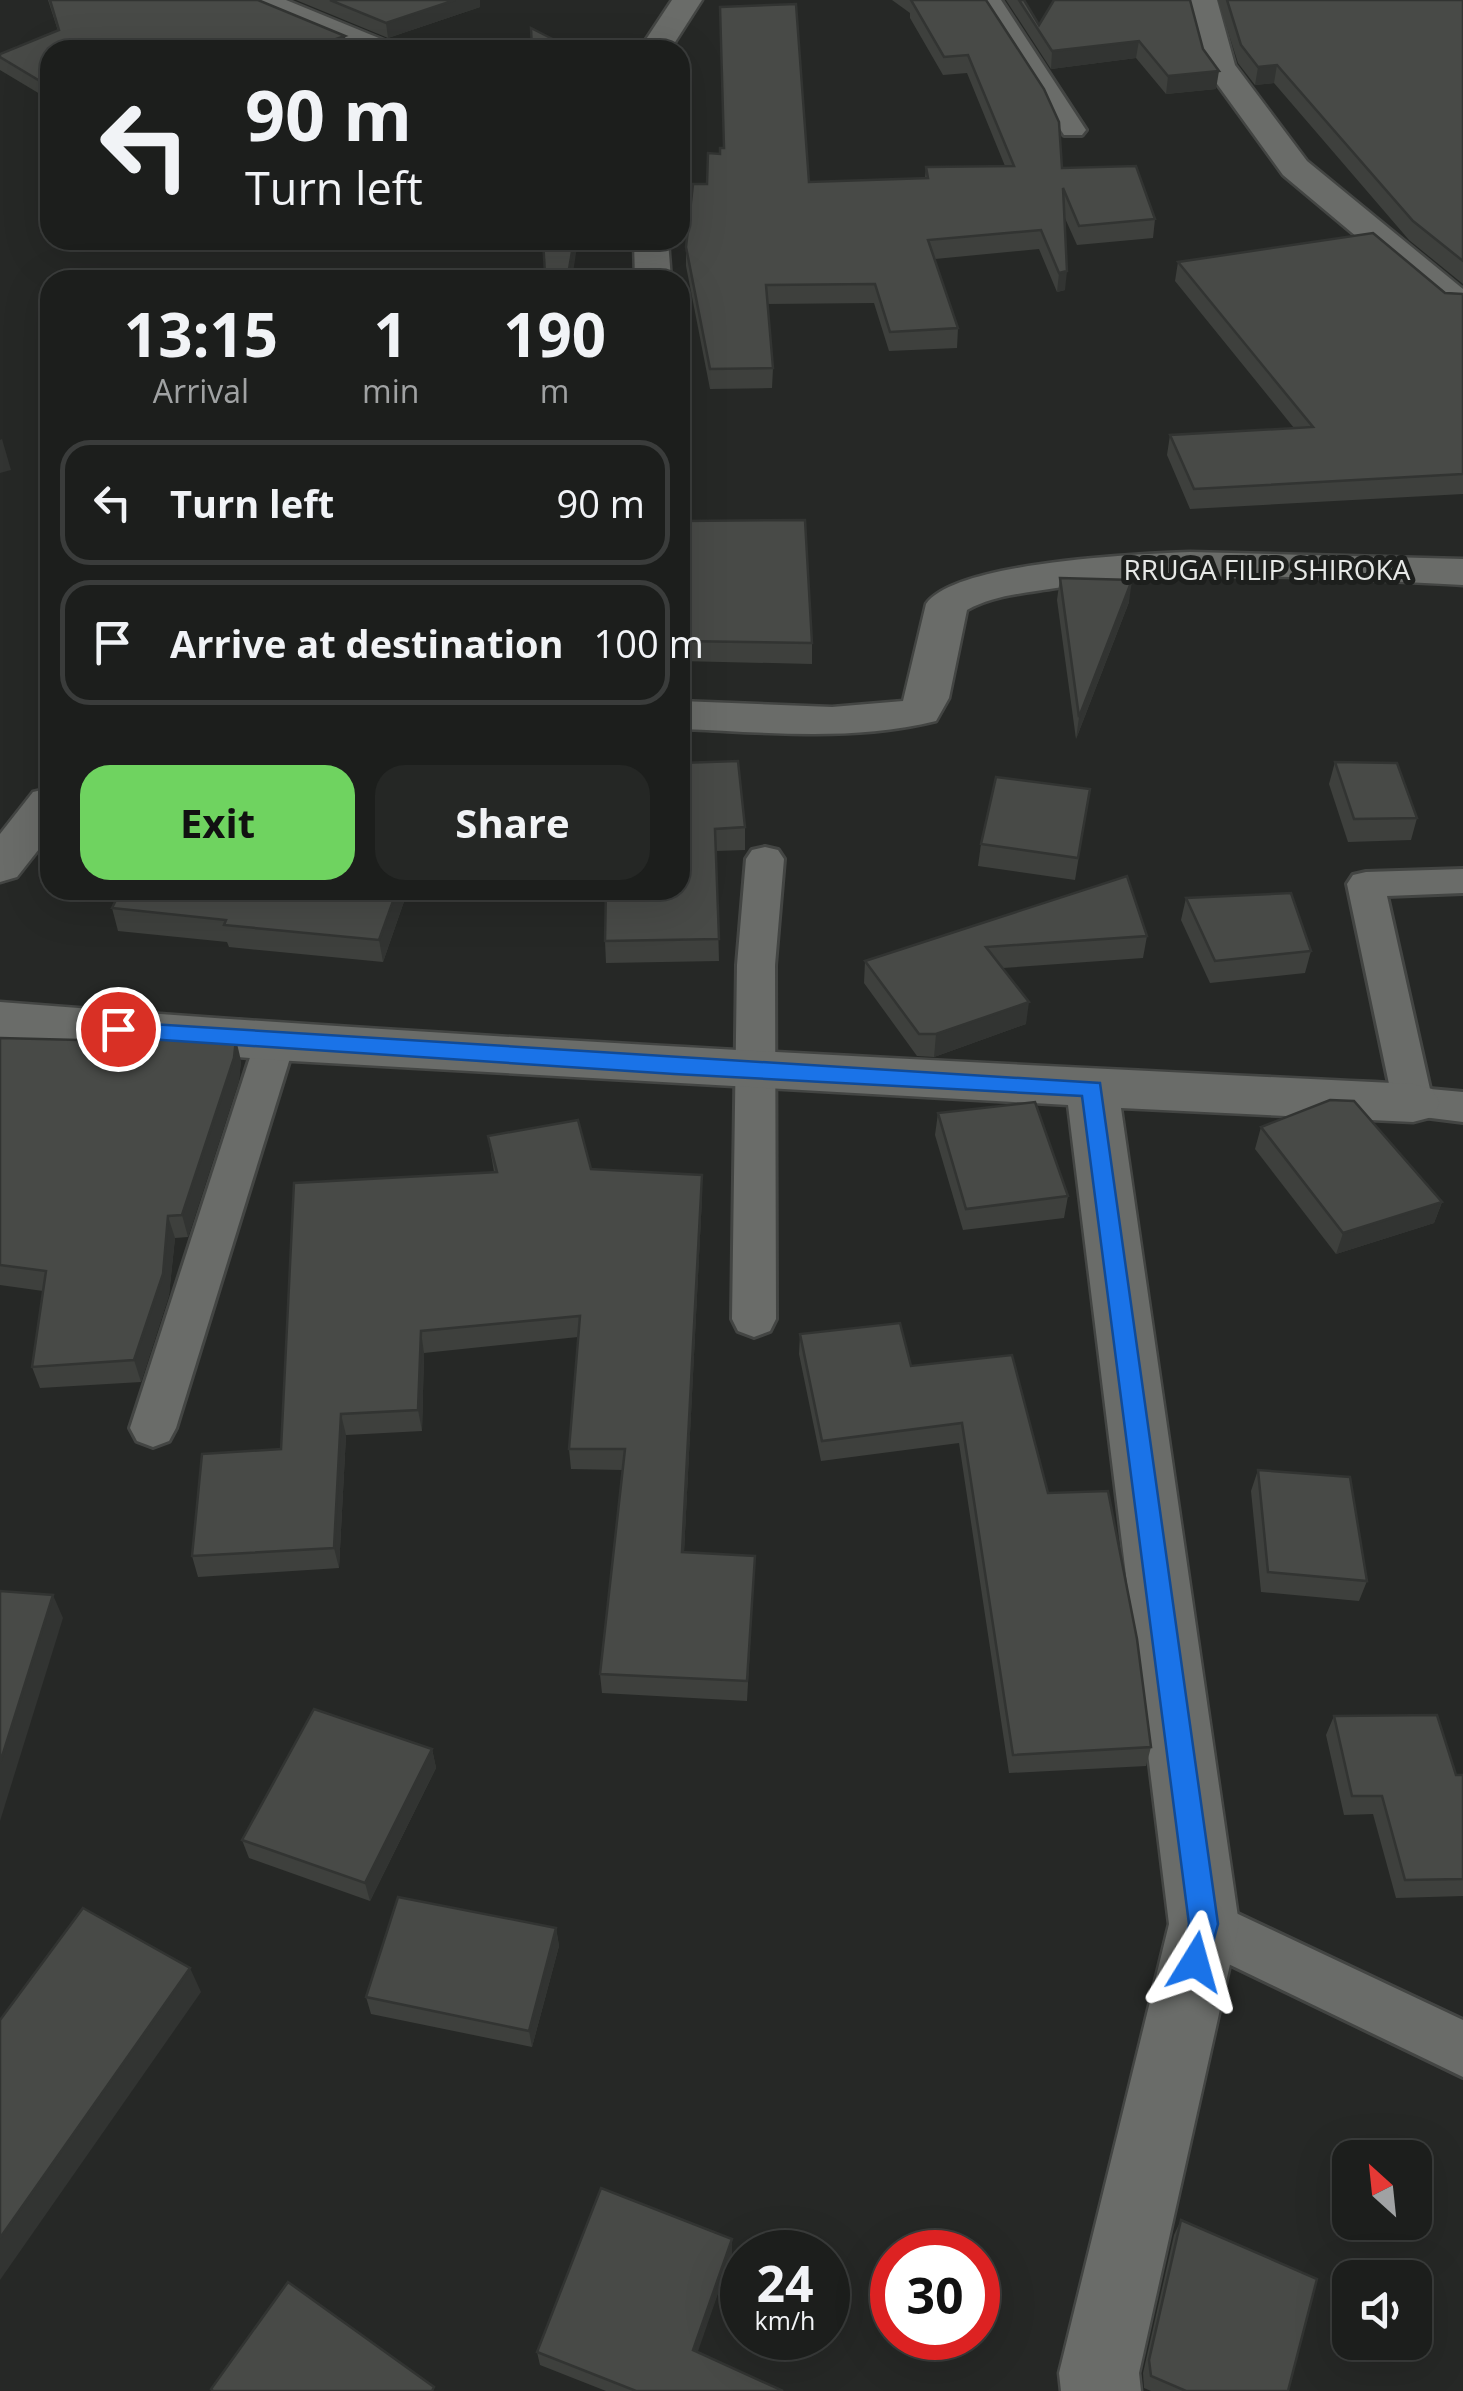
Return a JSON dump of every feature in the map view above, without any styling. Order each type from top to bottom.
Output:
[{"type":"street","points":[[260,0],[356,40]]},
{"type":"street","points":[[662,40],[687,0]]},
{"type":"street","points":[[1202,0],[1220,66],[1294,168],[1456,301]]},
{"type":"street","name":"RRUGA FILIP SHIROKA","points":[[690,715],[855,719],[894,718],[920,710],[927,698],[947,604],[962,594],[1048,576],[1112,568],[1216,564],[1463,572]]},
{"type":"street","points":[[0,866],[40,816]]},
{"type":"street","points":[[0,1020],[275,1042],[754,1071],[1438,1105]]},
{"type":"street","points":[[1092,1089],[1204,1924],[1099,2373],[1101,2391]]},
{"type":"lane","points":[[989,0],[1048,86],[1072,130]]},
{"type":"lane","points":[[754,1319],[756,964],[765,859]]},
{"type":"lane","points":[[1438,1105],[1366,884],[1463,881]]},
{"type":"lane","points":[[154,1428],[275,1042]]},
{"type":"lane","points":[[1204,1924],[1463,2049]]},
{"type":"building","points":[[50,0],[258,0],[345,36],[333,40],[40,40],[40,81],[0,57],[59,30]]},
{"type":"building","points":[[330,0],[455,0],[386,23]]},
{"type":"building","points":[[911,0],[986,0],[1044,89],[1059,122],[1062,168],[1136,166],[1155,219],[1079,226],[1063,188],[1067,271],[1059,273],[1041,230],[928,240],[958,328],[890,332],[875,284],[766,285],[773,368],[710,369],[687,250],[690,250],[693,184],[707,184],[708,153],[720,154],[720,148],[724,148],[720,7],[796,4],[809,182],[928,178],[926,167],[1014,166],[968,55],[944,57]]},
{"type":"building","points":[[1019,0],[1024,0],[1039,25],[1054,0],[1190,0],[1203,49],[1219,71],[1168,76],[1139,41],[1052,51]]},
{"type":"building","points":[[1227,0],[1463,0],[1463,261],[1413,221],[1277,65],[1258,67],[1241,45]]},
{"type":"building","points":[[531,28],[554,40],[532,40]]},
{"type":"building","points":[[1373,233],[1445,293],[1463,294],[1463,474],[1194,489],[1170,435],[1313,427],[1178,262]]},
{"type":"building","points":[[544,250],[572,250],[569,270],[545,270]]},
{"type":"building","points":[[805,520],[812,643],[690,641],[690,521]]},
{"type":"building","points":[[1060,578],[1132,580],[1079,717]]},
{"type":"building","points":[[738,761],[745,827],[715,829],[719,939],[605,941],[606,900],[690,900],[690,763]]},
{"type":"building","points":[[1335,762],[1397,763],[1417,818],[1354,819]]},
{"type":"building","points":[[996,777],[1090,789],[1078,858],[981,844]]},
{"type":"building","points":[[1127,876],[1147,936],[986,947],[1029,1002],[936,1034],[919,1034],[865,961]]},
{"type":"building","points":[[1291,893],[1311,951],[1215,961],[1186,898]]},
{"type":"building","points":[[116,900],[393,900],[379,940],[224,925],[226,920],[112,908]]},
{"type":"building","points":[[120,1030],[236,1039],[234,1058],[182,1215],[168,1216],[163,1274],[134,1360],[32,1367],[46,1271],[0,1265],[0,1038],[118,1041]]},
{"type":"building","points":[[1330,1100],[1354,1101],[1442,1202],[1343,1233],[1261,1127]]},
{"type":"building","points":[[1035,1102],[1068,1196],[966,1209],[938,1113]]},
{"type":"building","points":[[578,1120],[591,1169],[702,1175],[682,1552],[755,1556],[747,1681],[600,1674],[625,1449],[569,1449],[580,1316],[421,1331],[418,1410],[341,1414],[334,1548],[192,1556],[202,1454],[281,1449],[294,1183],[497,1172],[488,1136]]},
{"type":"building","points":[[900,1323],[911,1366],[1012,1355],[1048,1493],[1108,1491],[1137,1639],[1151,1747],[1013,1755],[962,1423],[822,1441],[800,1334]]},
{"type":"building","points":[[1258,1470],[1350,1477],[1367,1581],[1268,1572]]},
{"type":"building","points":[[0,1591],[53,1595],[0,1763]]},
{"type":"building","points":[[314,1709],[432,1749],[365,1883],[242,1840]]},
{"type":"building","points":[[1437,1715],[1456,1775],[1463,1775],[1463,1879],[1405,1880],[1382,1796],[1352,1796],[1334,1716]]},
{"type":"building","points":[[398,1897],[556,1928],[529,2031],[366,1997]]},
{"type":"building","points":[[83,1908],[190,1968],[0,2238],[0,2020]]},
{"type":"building","points":[[601,2188],[720,2234],[720,2273],[693,2350],[783,2391],[636,2391],[537,2352]]},
{"type":"building","points":[[1181,2220],[1317,2279],[1288,2391],[1186,2391],[1151,2376],[1149,2360]]},
{"type":"building","points":[[288,2282],[434,2387],[432,2391],[213,2391]]},
{"type":"route","points":[[118,1029],[275,1042],[1092,1089],[1204,1924],[1195,1962]]}]
